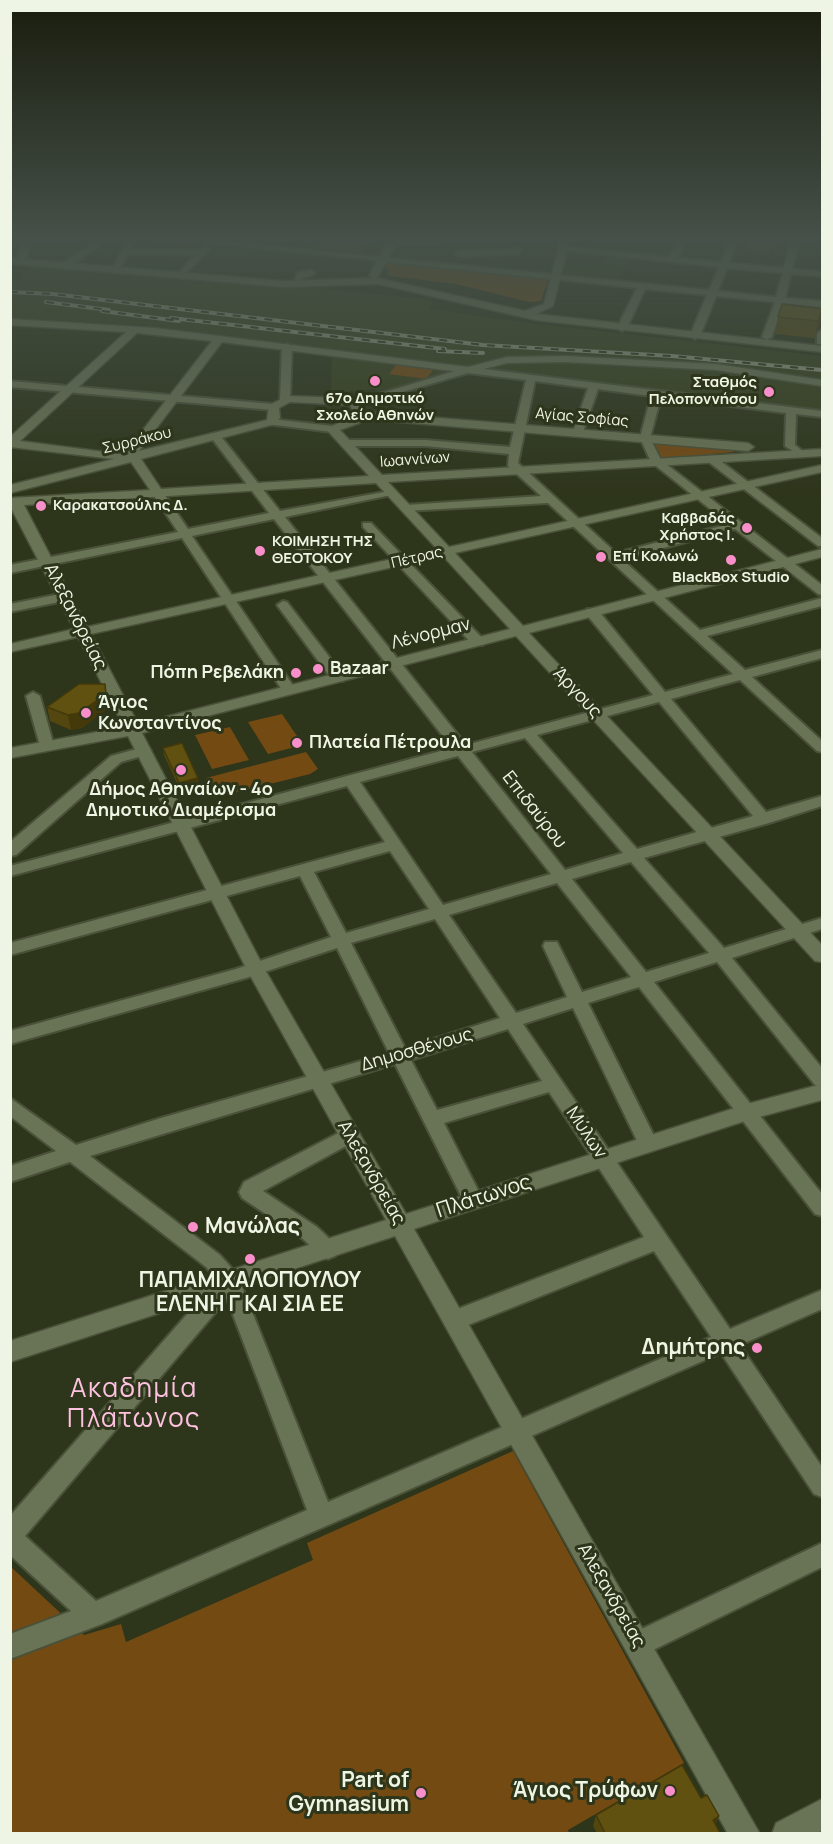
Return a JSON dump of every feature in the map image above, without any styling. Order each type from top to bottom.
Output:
[{"type":"street","points":[[94,328],[134,330],[287,347],[822,414]]},
{"type":"street","points":[[651,328],[822,341]]},
{"type":"street","points":[[697,333],[699,328]]},
{"type":"street","points":[[767,337],[770,328]]},
{"type":"street","points":[[11,444],[134,330]]},
{"type":"street","points":[[697,333],[822,341]]},
{"type":"street","points":[[219,339],[133,452],[184,534],[289,690]]},
{"type":"street","points":[[285,400],[287,347]]},
{"type":"street","points":[[10,384],[273,407],[285,400],[313,398],[354,403],[507,360],[576,359],[707,366],[771,373],[822,382]]},
{"type":"street","points":[[531,378],[512,464],[822,748]]},
{"type":"street","points":[[578,432],[594,386]]},
{"type":"street","points":[[657,394],[645,438],[656,462],[822,591]]},
{"type":"street","points":[[273,407],[274,418],[271,422],[332,429],[355,421],[361,415],[354,403]]},
{"type":"street","points":[[791,410],[790,446],[822,467]]},
{"type":"street","name":"Αγίας Σοφίας","points":[[361,415],[645,438],[737,452]]},
{"type":"street","name":"Συρράκου","points":[[12,498],[134,457],[271,422]]},
{"type":"street","name":"Άργους","points":[[332,429],[822,956]]},
{"type":"street","name":"Επιδαύρου","points":[[215,436],[822,1208]]},
{"type":"street","points":[[346,443],[425,443],[514,451]]},
{"type":"street","points":[[11,444],[134,457]]},
{"type":"street","name":"Ιωαννίνων","points":[[12,498],[158,493],[656,462],[710,458],[737,452],[822,452]]},
{"type":"street","points":[[710,458],[822,543]]},
{"type":"street","name":"Πέτρας","points":[[10,648],[822,467]]},
{"type":"street","points":[[10,569],[391,492]]},
{"type":"street","name":"Αλεξανδρείας","points":[[12,498],[218,892],[255,968],[745,1833]]},
{"type":"street","points":[[406,508],[551,499]]},
{"type":"street","points":[[367,525],[478,642]]},
{"type":"street","points":[[614,557],[739,525]]},
{"type":"street","name":"Λένορμαν","points":[[10,753],[134,730],[822,553]]},
{"type":"street","points":[[10,608],[65,597]]},
{"type":"street","points":[[699,634],[822,602]]},
{"type":"street","points":[[283,605],[338,678]]},
{"type":"street","points":[[592,612],[764,820]]},
{"type":"street","points":[[10,871],[822,654]]},
{"type":"street","points":[[33,696],[47,746]]},
{"type":"street","points":[[527,732],[720,955],[822,1080]]},
{"type":"street","points":[[10,851],[116,759],[144,751]]},
{"type":"street","name":"Μύλων","points":[[351,780],[822,1486]]},
{"type":"street","points":[[10,1038],[632,856],[764,820],[822,801]]},
{"type":"street","points":[[10,949],[394,844]]},
{"type":"street","points":[[305,868],[473,1200]]},
{"type":"street","name":"Δημοσθένους","points":[[10,1174],[74,1152],[318,1078],[401,1056],[822,923]]},
{"type":"street","points":[[551,946],[648,1144]]},
{"type":"street","points":[[433,1119],[554,1084]]},
{"type":"street","name":"Πλάτωνος","points":[[10,1353],[328,1250],[473,1200],[747,1112],[822,1092]]},
{"type":"street","points":[[10,1105],[213,1261],[230,1280],[321,1515]]},
{"type":"street","points":[[328,1250],[310,1233],[252,1197],[249,1192],[251,1188],[350,1135]]},
{"type":"street","points":[[455,1320],[658,1240]]},
{"type":"street","points":[[93,1615],[10,1537],[230,1280]]},
{"type":"street","points":[[10,1647],[93,1615],[822,1299]]},
{"type":"street","points":[[638,1644],[822,1555]]},
{"type":"street","points":[[787,1833],[822,1814]]},
{"type":"shaded area","points":[[168,328],[574,328],[822,356],[822,411]]},
{"type":"shaded area","name":"67ο Δημοτικό Σχολείο Αθηνών","points":[[332,356],[444,370],[445,374],[378,392],[375,389],[331,393]]},
{"type":"shaded area","points":[[396,365],[433,370],[426,379],[389,374]]},
{"type":"shaded area","points":[[650,441],[733,450],[734,452],[658,459]]},
{"type":"shaded area","points":[[282,714],[303,745],[268,754],[248,722]]},
{"type":"shaded area","points":[[230,727],[249,760],[212,769],[195,735]]},
{"type":"shaded area","points":[[306,752],[318,769],[310,774],[214,798],[208,787],[206,778]]},
{"type":"shaded area","points":[[513,1451],[684,1763],[568,1830],[569,1833],[11,1833],[10,1566],[84,1635],[121,1624],[126,1642],[313,1560],[307,1543]]},
{"type":"building","points":[[79,684],[105,684],[106,694],[79,713],[68,715],[47,707]]},
{"type":"building","name":"Δήμος Αθηναίων - 4ο Δημοτικό Διαμέρισμα","points":[[182,743],[198,778],[179,783],[163,748]]},
{"type":"building","name":"Άγιος Τρύφων","points":[[682,1765],[701,1798],[707,1795],[719,1816],[713,1820],[720,1833],[605,1833],[596,1815]]},
{"type":"railway","points":[[260,328],[445,349]]},
{"type":"railway","points":[[340,328],[483,345],[672,356],[822,370]]},
{"type":"railway","points":[[438,351],[483,353]]},
{"type":"place","name":"67ο Δημοτικό Σχολείο Αθηνών","points":[[375,381]]},
{"type":"place","name":"Σταθμός Πελοποννήσου","points":[[769,392]]},
{"type":"place","name":"Καρακατσούλης Δ.","points":[[41,506]]},
{"type":"place","name":"Καββαδάς Χρήστος Ι.","points":[[747,528]]},
{"type":"place","name":"ΚΟΙΜΗΣΗ ΤΗΣ ΘΕΟΤΟΚΟΥ","points":[[260,551]]},
{"type":"place","name":"Επί Κολωνώ","points":[[601,557]]},
{"type":"place","name":"BlackBox Studio","points":[[731,560]]},
{"type":"place","name":"Bazaar","points":[[318,669]]},
{"type":"place","name":"Πόπη Ρεβελάκη","points":[[296,673]]},
{"type":"place","name":"Άγιος Κωνσταντίνος","points":[[86,713]]},
{"type":"place","name":"Πλατεία Πέτρουλα","points":[[297,743]]},
{"type":"place","name":"Δήμος Αθηναίων - 4ο Δημοτικό Διαμέρισμα","points":[[181,770]]},
{"type":"place","name":"Μανώλας","points":[[193,1227]]},
{"type":"place","name":"ΠΑΠΑΜΙΧΑΛΟΠΟΥΛΟΥ ΕΛΕΝΗ Γ ΚΑΙ ΣΙΑ ΕΕ","points":[[250,1259]]},
{"type":"place","name":"Δημήτρης","points":[[757,1348]]},
{"type":"place","name":"Άγιος Τρύφων","points":[[670,1791]]},
{"type":"place","name":"Part of Gymnasium","points":[[421,1793]]},
{"type":"district","name":"Ακαδημία Πλάτωνος","points":[[134,1405]]}]
